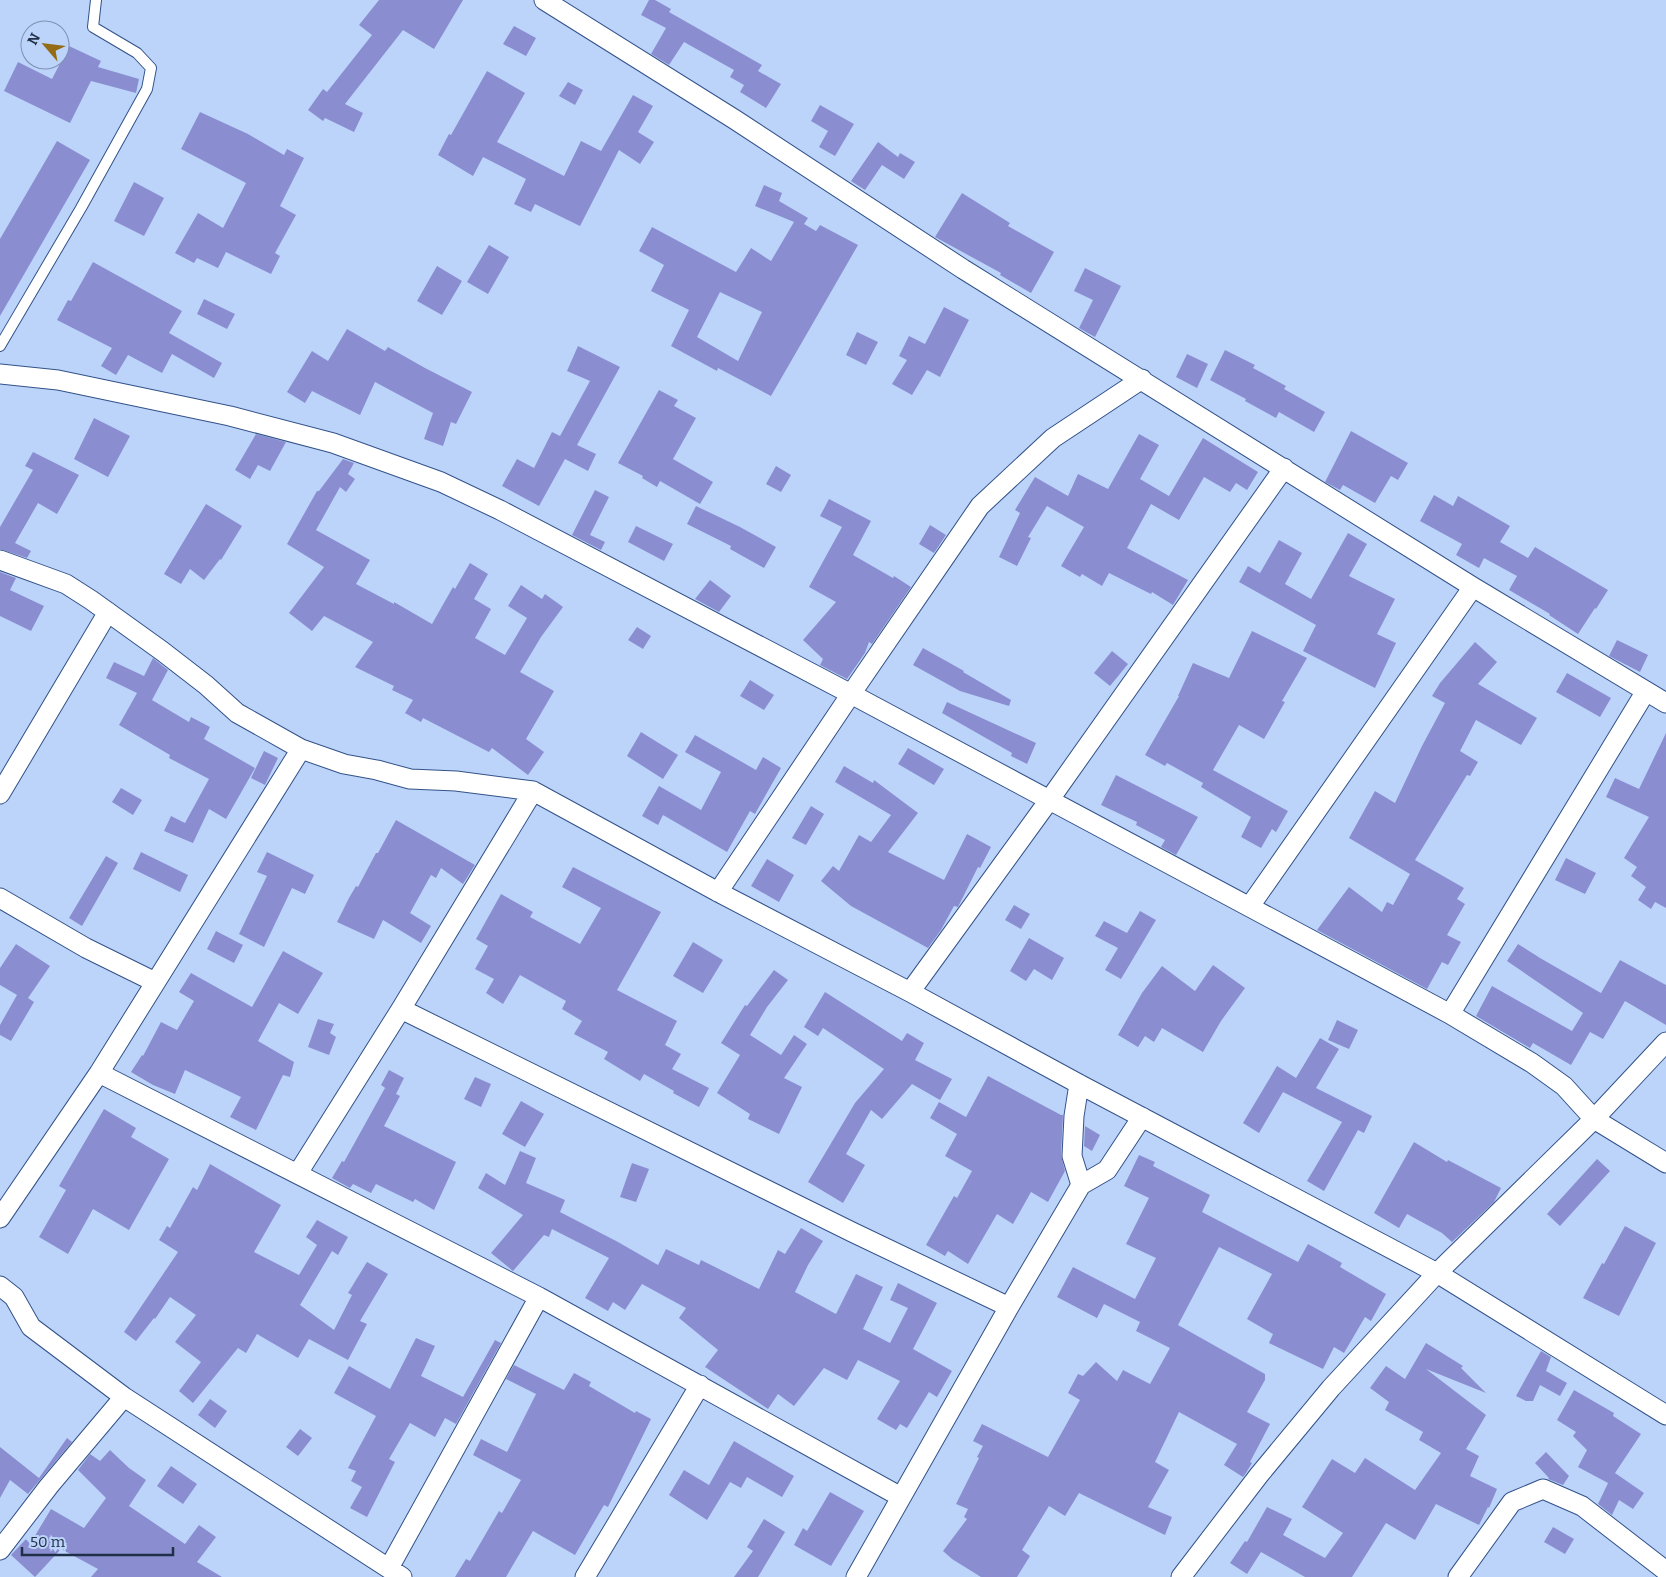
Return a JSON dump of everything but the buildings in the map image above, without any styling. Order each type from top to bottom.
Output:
[{"type":"street","points":[[544,0],[734,120],[963,269],[1473,587],[1666,703]]},
{"type":"street","points":[[0,374],[58,380],[230,416],[333,443],[442,482],[500,510],[1050,799],[1450,1014],[1532,1063],[1564,1086],[1594,1119],[1666,1163]]},
{"type":"street","points":[[718,892],[980,506],[1053,438],[1142,379]]},
{"type":"street","points":[[910,992],[1050,799],[1284,468]]},
{"type":"street","points":[[0,560],[66,584],[108,612],[206,685],[238,713],[301,748],[344,764],[378,770],[410,779],[456,781],[532,791],[718,892],[910,992],[1079,1084],[1437,1273],[1666,1415]]},
{"type":"street","points":[[1250,906],[1473,587]]},
{"type":"street","points":[[0,794],[108,612]]},
{"type":"street","points":[[1450,1014],[1646,691]]},
{"type":"street","points":[[0,1218],[99,1073],[301,748]]},
{"type":"street","points":[[298,1173],[402,1009],[532,791]]},
{"type":"street","points":[[0,898],[86,948],[155,982]]},
{"type":"street","points":[[402,1009],[852,1232],[1009,1307]]},
{"type":"street","points":[[1181,1577],[1259,1476],[1331,1388],[1437,1273],[1594,1119],[1666,1042]]},
{"type":"street","points":[[99,1073],[539,1297],[901,1497]]},
{"type":"street","points":[[1079,1084],[1074,1116],[1072,1156],[1081,1186]]},
{"type":"street","points":[[856,1577],[1009,1307],[1081,1186],[1107,1170],[1142,1117]]},
{"type":"street","points":[[0,1286],[14,1297],[31,1326],[124,1397],[396,1572],[539,1297]]},
{"type":"street","points":[[585,1577],[700,1386]]},
{"type":"street","points":[[0,1550],[49,1486],[124,1397]]},
{"type":"street","points":[[1458,1577],[1512,1502],[1543,1489],[1582,1506],[1666,1571]]},
{"type":"lane","points":[[0,346],[81,208],[147,88],[151,68],[137,53],[93,27],[96,0]]}]
